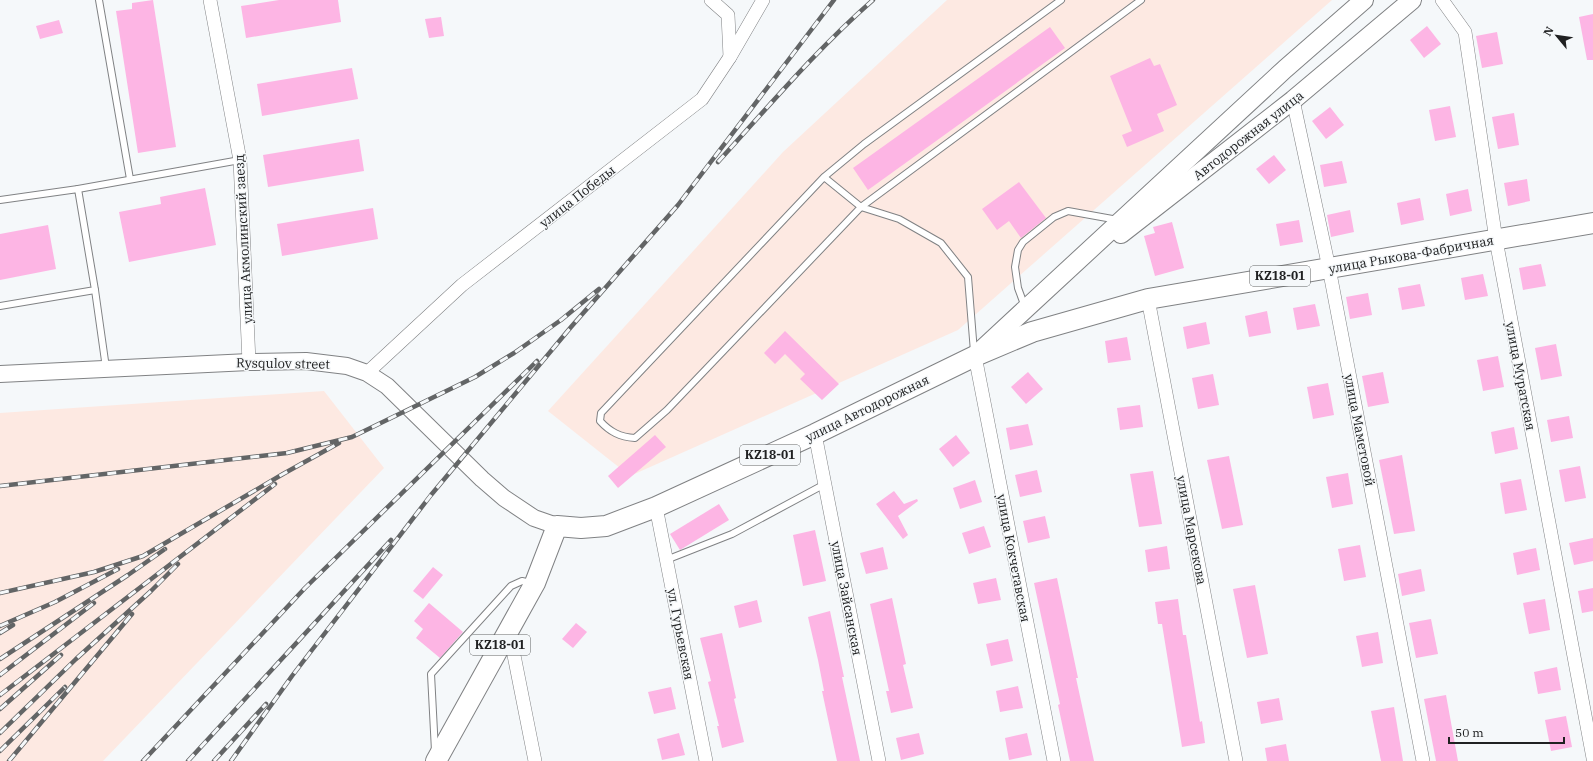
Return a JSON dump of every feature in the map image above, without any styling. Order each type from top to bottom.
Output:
[{"type":"main road","name":"Автодорожная улица","points":[[975,356],[1078,262],[1120,221],[1364,0]]},
{"type":"main road","name":"Автодорожная улица","points":[[1078,262],[1105,248],[1292,100],[1412,0]]},
{"type":"main road","name":"улица Рыкова-Фабричная","points":[[975,356],[1032,332],[1148,299],[1593,223]]},
{"type":"main road","name":"улица Автодорожная","points":[[557,526],[581,528],[606,526],[656,507],[815,434],[975,356]]},
{"type":"main road","name":"KZ18-01","points":[[436,761],[535,583],[557,526]]},
{"type":"street","name":"улица Акмолинский заезд","points":[[210,0],[240,160],[249,362]]},
{"type":"street","points":[[710,0],[728,15],[730,57]]},
{"type":"street","name":"улица Победы","points":[[367,373],[462,285],[702,99],[730,57],[762,0]]},
{"type":"street","name":"улица Муратская","points":[[1442,0],[1465,32],[1496,240],[1593,758]]},
{"type":"street","name":"улица Маметовой","points":[[1292,100],[1329,268],[1423,761]]},
{"type":"street","name":"улица Марсекова","points":[[1148,299],[1236,761]]},
{"type":"street","name":"улица Кокчетавская","points":[[975,356],[1054,761]]},
{"type":"street","name":"Rysqulov street","points":[[0,374],[249,362],[327,363],[367,373],[387,386],[482,479],[504,498],[534,518],[557,526]]},
{"type":"street","name":"улица Зайсанская","points":[[815,434],[879,761]]},
{"type":"street","name":"ул. Гурьевская","points":[[656,507],[706,761]]},
{"type":"street","points":[[509,630],[535,761]]},
{"type":"lane","points":[[99,0],[130,180]]},
{"type":"lane","points":[[1062,0],[864,144],[824,177],[601,413],[600,421],[606,427],[623,437],[635,438],[667,410],[861,207],[1141,0]]},
{"type":"lane","points":[[0,200],[78,189],[240,160]]},
{"type":"lane","points":[[824,177],[861,207],[899,219],[941,243],[968,277],[975,356]]},
{"type":"lane","points":[[78,189],[95,290],[106,369]]},
{"type":"lane","points":[[1026,309],[1018,288],[1015,267],[1018,250],[1023,242],[1054,217],[1068,211],[1120,221]]},
{"type":"lane","points":[[0,306],[95,290]]},
{"type":"lane","points":[[666,560],[732,534],[825,484]]},
{"type":"lane","points":[[436,761],[431,674],[511,586],[522,582],[535,583]]},
{"type":"shaded area","points":[[947,0],[1332,0],[958,330],[630,476],[548,411],[783,152]]},
{"type":"shaded area","points":[[324,391],[384,468],[103,761],[0,761],[0,413]]},
{"type":"building","points":[[153,0],[176,147],[138,153],[116,11],[132,9],[132,3]]},
{"type":"building","points":[[279,0],[338,0],[341,22],[246,38],[241,6]]},
{"type":"building","points":[[1593,14],[1593,60],[1587,60],[1579,17]]},
{"type":"building","points":[[441,17],[444,36],[429,38],[425,19]]},
{"type":"building","points":[[59,20],[63,33],[40,39],[36,26]]},
{"type":"building","points":[[1427,26],[1441,44],[1424,58],[1410,40]]},
{"type":"building","points":[[1050,27],[1065,48],[868,190],[853,168]]},
{"type":"building","points":[[1497,32],[1503,64],[1482,68],[1476,36]]},
{"type":"building","points":[[1150,58],[1154,66],[1160,64],[1177,105],[1157,114],[1164,131],[1127,147],[1122,135],[1132,131],[1110,76]]},
{"type":"building","points":[[352,68],[358,99],[262,116],[257,84]]},
{"type":"building","points":[[1450,106],[1456,137],[1435,141],[1429,110]]},
{"type":"building","points":[[1330,107],[1344,125],[1326,139],[1312,121]]},
{"type":"building","points":[[1514,113],[1519,145],[1498,149],[1492,117]]},
{"type":"building","points":[[359,139],[364,171],[268,187],[263,155]]},
{"type":"building","points":[[1274,155],[1286,170],[1269,184],[1256,169]]},
{"type":"building","points":[[1342,161],[1347,183],[1324,187],[1320,165]]},
{"type":"building","points":[[1527,179],[1530,201],[1508,206],[1504,183]]},
{"type":"building","points":[[1019,182],[1046,218],[1021,238],[1009,221],[997,230],[982,209]]},
{"type":"building","points":[[205,188],[216,245],[129,262],[119,212],[161,204],[160,197]]},
{"type":"building","points":[[1468,189],[1472,211],[1450,216],[1446,194]]},
{"type":"building","points":[[1420,198],[1424,220],[1401,225],[1397,203]]},
{"type":"building","points":[[373,208],[378,239],[282,256],[277,224]]},
{"type":"building","points":[[1350,210],[1354,232],[1331,237],[1327,215]]},
{"type":"building","points":[[1299,220],[1303,242],[1280,246],[1276,224]]},
{"type":"building","points":[[1172,222],[1184,268],[1155,276],[1144,236],[1155,233],[1153,227]]},
{"type":"building","points":[[48,225],[56,269],[0,280],[0,234]]},
{"type":"building","points":[[1541,264],[1546,286],[1523,290],[1519,268]]},
{"type":"building","points":[[1483,274],[1488,296],[1465,300],[1461,278]]},
{"type":"building","points":[[1420,284],[1425,306],[1402,310],[1398,288]]},
{"type":"building","points":[[1368,293],[1372,315],[1350,319],[1346,297]]},
{"type":"building","points":[[1315,304],[1320,326],[1297,330],[1293,308]]},
{"type":"building","points":[[1267,311],[1271,333],[1249,337],[1245,316]]},
{"type":"building","points":[[1206,322],[1210,344],[1187,349],[1183,327]]},
{"type":"building","points":[[785,331],[839,384],[822,400],[800,379],[805,374],[785,354],[775,364],[764,353]]},
{"type":"building","points":[[1127,337],[1131,360],[1108,363],[1105,341]]},
{"type":"building","points":[[1556,344],[1562,376],[1541,380],[1535,348]]},
{"type":"building","points":[[1498,356],[1504,387],[1483,391],[1477,360]]},
{"type":"building","points":[[1028,372],[1043,389],[1026,404],[1011,387]]},
{"type":"building","points":[[1383,372],[1389,403],[1368,407],[1362,376]]},
{"type":"building","points":[[1213,374],[1219,405],[1198,409],[1192,378]]},
{"type":"building","points":[[1328,383],[1334,415],[1313,419],[1307,387]]},
{"type":"building","points":[[1140,405],[1143,427],[1120,430],[1117,408]]},
{"type":"building","points":[[1569,416],[1573,438],[1551,442],[1547,420]]},
{"type":"building","points":[[1028,424],[1033,445],[1010,450],[1006,428]]},
{"type":"building","points":[[1514,427],[1518,449],[1495,454],[1491,432]]},
{"type":"building","points":[[655,435],[666,447],[618,488],[608,476]]},
{"type":"building","points":[[956,435],[970,453],[953,467],[939,449]]},
{"type":"building","points":[[1402,455],[1415,531],[1394,534],[1379,460]]},
{"type":"building","points":[[1229,456],[1243,525],[1222,529],[1207,460]]},
{"type":"building","points":[[1580,466],[1586,498],[1565,502],[1559,470]]},
{"type":"building","points":[[1037,470],[1042,492],[1020,497],[1015,475]]},
{"type":"building","points":[[1153,471],[1162,524],[1139,527],[1130,474]]},
{"type":"building","points":[[1348,473],[1353,504],[1332,508],[1326,477]]},
{"type":"building","points":[[1521,479],[1527,510],[1505,514],[1500,483]]},
{"type":"building","points":[[975,480],[982,502],[960,509],[953,488]]},
{"type":"building","points":[[894,491],[904,504],[917,499],[918,501],[898,516],[908,535],[903,539],[876,504]]},
{"type":"building","points":[[719,504],[729,520],[680,550],[670,534]]},
{"type":"building","points":[[1045,516],[1050,538],[1028,543],[1023,521]]},
{"type":"building","points":[[984,526],[991,547],[969,554],[962,533]]},
{"type":"building","points":[[815,530],[826,581],[803,586],[793,535]]},
{"type":"building","points":[[1593,538],[1593,561],[1574,565],[1569,543]]},
{"type":"building","points":[[1360,545],[1366,577],[1344,581],[1338,549]]},
{"type":"building","points":[[1167,546],[1170,569],[1148,572],[1145,550]]},
{"type":"building","points":[[883,547],[888,569],[866,574],[860,553]]},
{"type":"building","points":[[1536,548],[1540,570],[1517,575],[1513,553]]},
{"type":"building","points":[[433,567],[443,575],[423,599],[413,591]]},
{"type":"building","points":[[1421,569],[1425,591],[1402,596],[1398,574]]},
{"type":"building","points":[[996,578],[1001,600],[978,604],[973,583]]},
{"type":"building","points":[[1057,578],[1094,761],[1070,761],[1058,705],[1060,704],[1034,583]]},
{"type":"building","points":[[1255,585],[1268,654],[1247,658],[1233,589]]},
{"type":"building","points":[[1593,588],[1593,611],[1582,613],[1578,591]]},
{"type":"building","points":[[892,598],[906,664],[903,665],[913,708],[891,713],[886,691],[889,691],[870,604]]},
{"type":"building","points":[[1178,599],[1183,635],[1186,635],[1200,722],[1202,721],[1205,743],[1182,747],[1162,624],[1158,624],[1155,602]]},
{"type":"building","points":[[1545,599],[1550,630],[1529,634],[1523,603]]},
{"type":"building","points":[[757,600],[762,622],[739,628],[734,606]]},
{"type":"building","points":[[429,603],[463,632],[440,658],[416,638],[423,629],[414,621]]},
{"type":"building","points":[[830,611],[860,761],[837,761],[822,691],[824,691],[808,617]]},
{"type":"building","points":[[1431,619],[1438,654],[1416,658],[1409,623]]},
{"type":"building","points":[[576,623],[587,632],[573,648],[562,639]]},
{"type":"building","points":[[1378,632],[1383,663],[1362,667],[1356,636]]},
{"type":"building","points":[[722,633],[736,698],[734,699],[744,742],[722,748],[717,726],[719,726],[708,682],[711,681],[700,638]]},
{"type":"building","points":[[1008,639],[1013,661],[991,666],[986,644]]},
{"type":"building","points":[[1557,667],[1561,690],[1538,694],[1534,672]]},
{"type":"building","points":[[1018,686],[1023,708],[1000,712],[996,691]]},
{"type":"building","points":[[671,687],[676,709],[654,714],[648,692]]},
{"type":"building","points":[[1446,695],[1458,761],[1436,761],[1424,699]]},
{"type":"building","points":[[1279,698],[1283,720],[1261,724],[1257,702]]},
{"type":"building","points":[[1394,707],[1403,761],[1381,761],[1371,711]]},
{"type":"building","points":[[1566,716],[1572,747],[1551,751],[1545,720]]},
{"type":"building","points":[[679,733],[685,755],[662,760],[657,739]]},
{"type":"building","points":[[919,733],[924,754],[901,760],[896,738]]},
{"type":"building","points":[[1027,733],[1032,755],[1009,760],[1005,738]]},
{"type":"building","points":[[1286,744],[1289,761],[1267,761],[1265,748]]},
{"type":"railway","points":[[231,761],[292,676],[431,495],[571,327],[678,205],[834,0]]},
{"type":"railway","points":[[718,162],[774,99],[832,38],[873,0]]},
{"type":"railway","points":[[0,486],[287,453],[352,437],[475,377],[514,353],[561,320],[599,289]]},
{"type":"railway","points":[[143,761],[305,588],[537,361]]},
{"type":"railway","points":[[0,593],[94,572],[143,556],[339,443]]},
{"type":"railway","points":[[0,695],[275,484]]},
{"type":"railway","points":[[188,761],[391,540]]},
{"type":"railway","points":[[0,659],[165,549]]},
{"type":"railway","points":[[0,733],[76,659],[151,591],[178,564]]},
{"type":"railway","points":[[0,626],[55,602],[118,569]]},
{"type":"railway","points":[[0,675],[94,603]]},
{"type":"railway","points":[[9,761],[132,614]]},
{"type":"railway","points":[[0,633],[13,625]]},
{"type":"railway","points":[[0,709],[61,655]]},
{"type":"railway","points":[[0,751],[65,687]]},
{"type":"railway","points":[[214,761],[266,704]]}]
